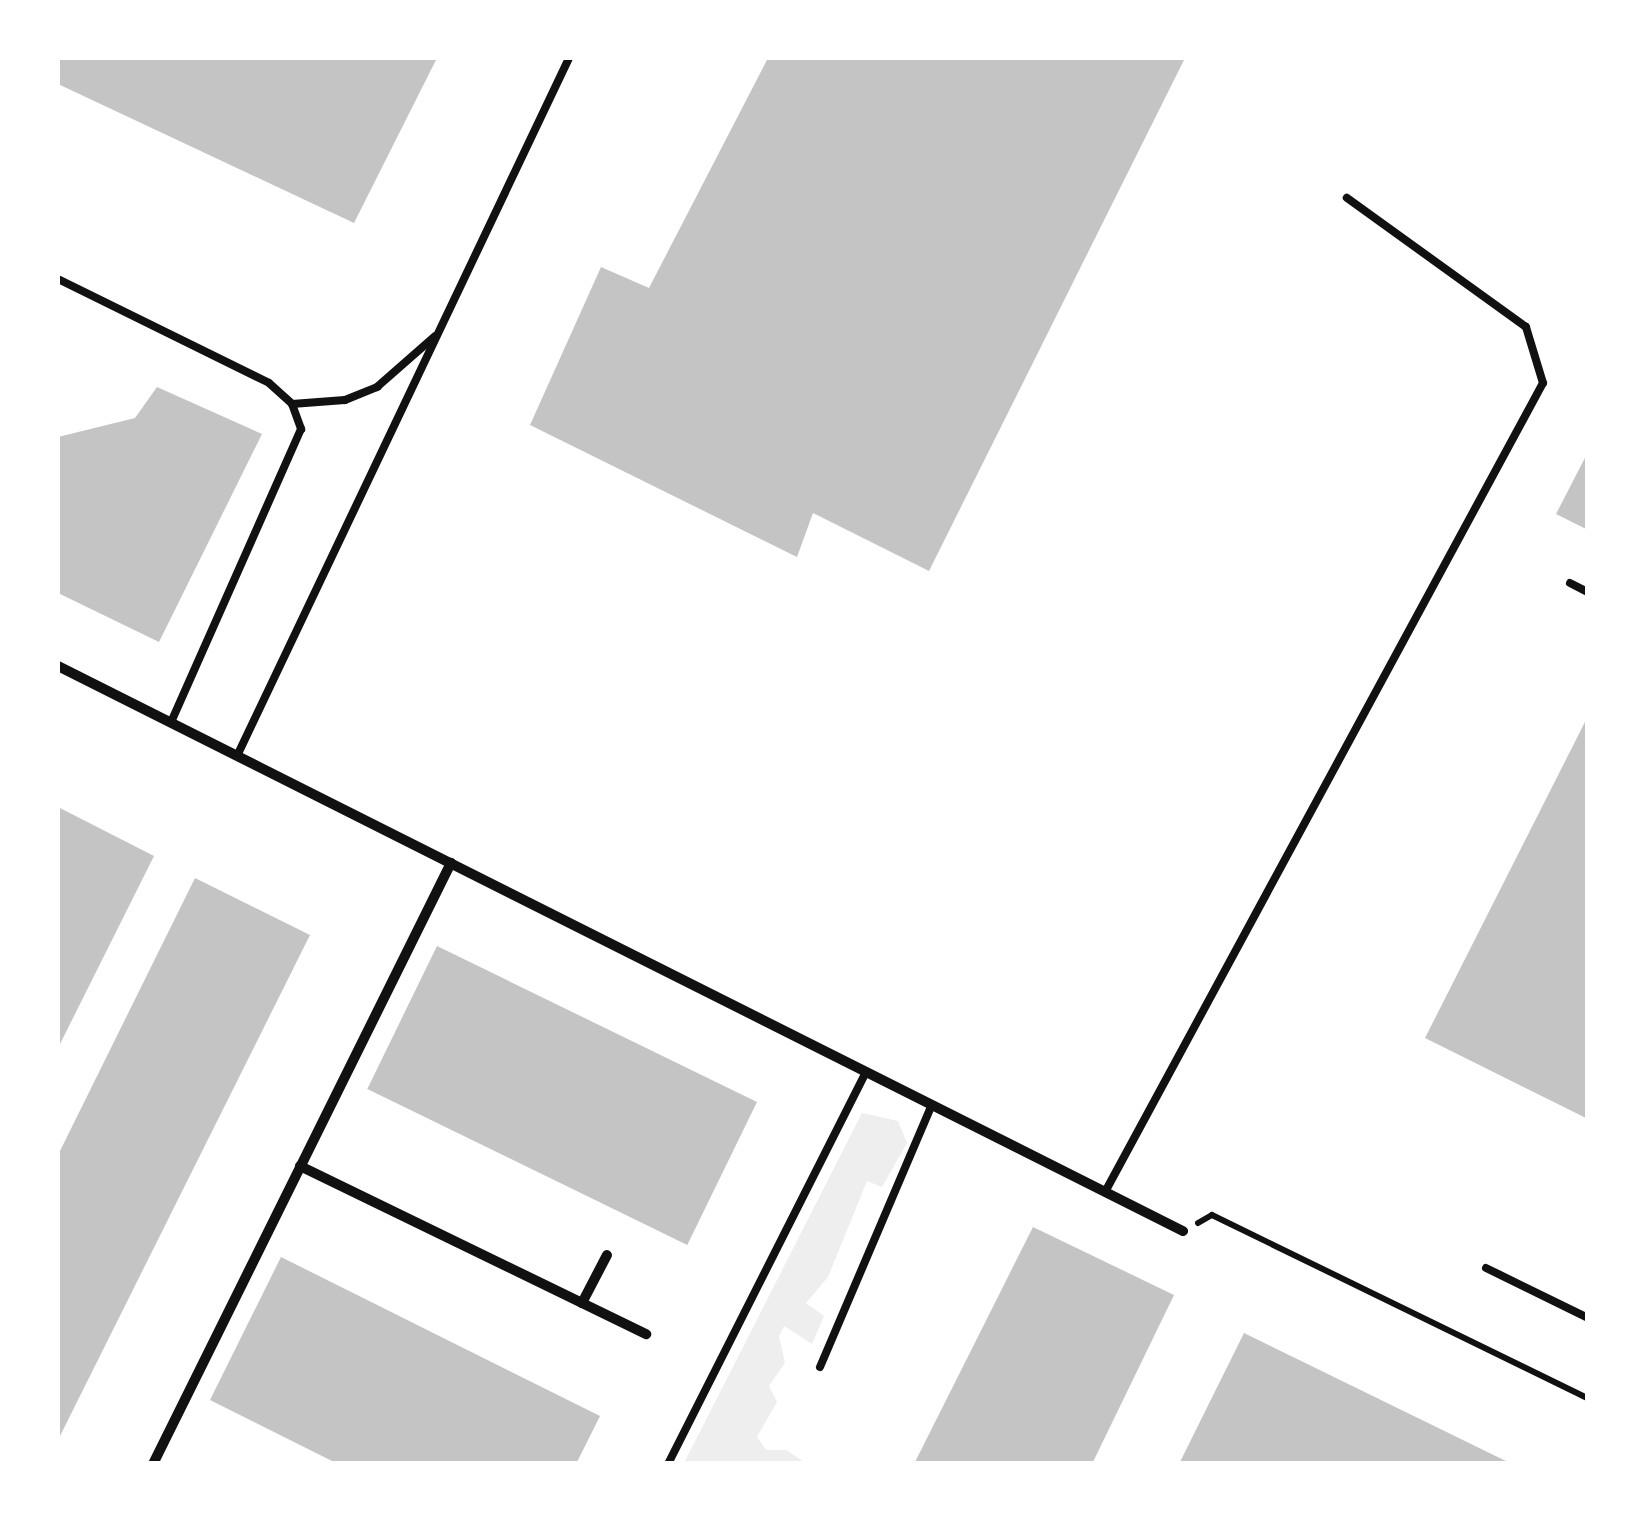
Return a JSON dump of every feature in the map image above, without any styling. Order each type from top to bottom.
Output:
[{"type":"street","points":[[58,666],[1183,1231]]},
{"type":"street","points":[[153,1464],[450,863]]},
{"type":"street","points":[[300,1166],[646,1334]]},
{"type":"street","points":[[582,1303],[606,1255]]},
{"type":"lane","points":[[237,756],[570,58]]},
{"type":"lane","points":[[1105,1192],[1543,383],[1526,327],[1347,198]]},
{"type":"lane","points":[[58,278],[269,382],[292,404],[301,428],[171,722]]},
{"type":"lane","points":[[292,404],[344,400],[376,387],[438,333]]},
{"type":"lane","points":[[1570,583],[1588,592]]},
{"type":"lane","points":[[668,1464],[866,1072]]},
{"type":"lane","points":[[820,1367],[932,1105]]},
{"type":"lane","points":[[1486,1268],[1588,1318]]},
{"type":"path","points":[[1183,1231],[1212,1216],[1588,1398]]},
{"type":"shaded area","points":[[862,1113],[898,1121],[907,1143],[882,1187],[867,1181],[828,1277],[806,1303],[824,1316],[812,1344],[784,1326],[779,1336],[785,1363],[769,1386],[777,1402],[757,1437],[766,1450],[786,1450],[806,1463],[684,1463]]},
{"type":"building","points":[[58,58],[437,58],[354,223],[58,84]]},
{"type":"building","points":[[768,58],[1185,58],[929,571],[813,513],[797,557],[530,425],[601,267],[649,288]]},
{"type":"building","points":[[157,387],[262,434],[159,642],[58,593],[58,437],[135,418]]},
{"type":"building","points":[[1588,452],[1588,530],[1556,514]]},
{"type":"building","points":[[1588,716],[1588,1119],[1425,1038]]},
{"type":"building","points":[[58,807],[154,856],[58,1048]]},
{"type":"building","points":[[195,878],[310,935],[58,1440],[58,1155]]},
{"type":"building","points":[[437,946],[757,1102],[687,1245],[367,1089]]},
{"type":"building","points":[[1033,1227],[1174,1295],[1092,1464],[914,1464]]},
{"type":"building","points":[[281,1257],[600,1416],[576,1464],[338,1464],[210,1400]]},
{"type":"building","points":[[1244,1333],[1512,1464],[1179,1464]]}]
